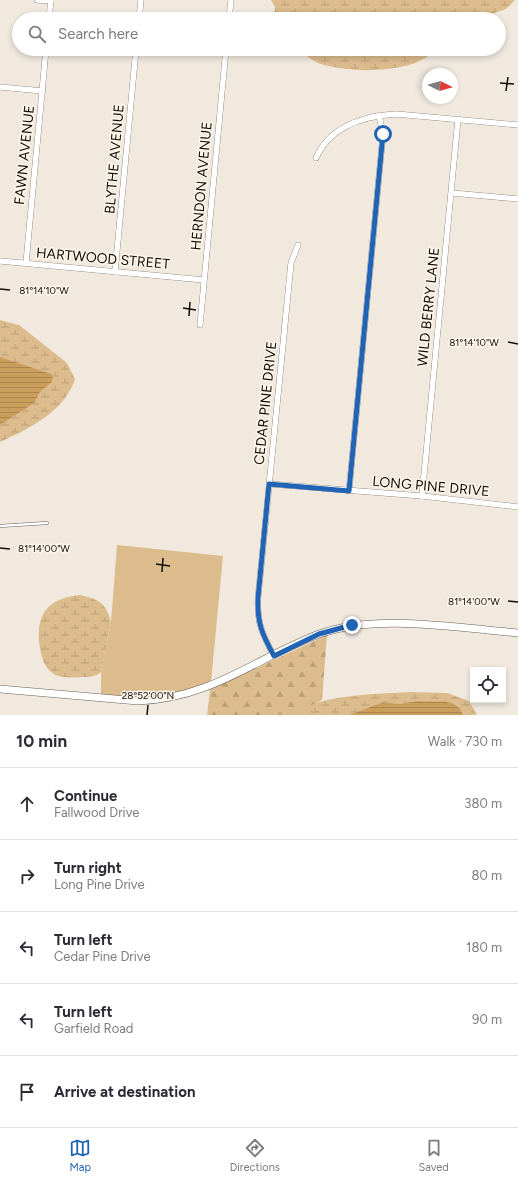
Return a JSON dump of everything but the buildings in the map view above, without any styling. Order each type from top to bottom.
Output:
[{"type":"street","points":[[37,0],[51,1],[50,12]]},
{"type":"street","points":[[140,12],[141,0]]},
{"type":"street","points":[[230,12],[231,0]]},
{"type":"street","name":"FAWN AVENUE","points":[[26,263],[45,56]]},
{"type":"street","name":"BLYTHE AVENUE","points":[[116,272],[135,56]]},
{"type":"street","name":"HERNDON AVENUE","points":[[200,325],[225,56]]},
{"type":"street","points":[[0,87],[42,91]]},
{"type":"street","points":[[316,158],[321,146],[345,127],[361,119],[378,115],[396,114],[518,125]]},
{"type":"street","points":[[349,491],[383,134],[378,115]]},
{"type":"street","name":"WILD BERRY LANE","points":[[422,496],[458,120]]},
{"type":"street","points":[[452,192],[518,198]]},
{"type":"street","name":"CEDAR PINE DRIVE","points":[[274,656],[262,634],[258,616],[269,484],[291,263],[298,245]]},
{"type":"street","name":"HARTWOOD STREET","points":[[0,261],[204,280]]},
{"type":"street","name":"LONG PINE DRIVE","points":[[269,484],[422,496],[518,507]]},
{"type":"street","points":[[0,688],[138,701],[158,700],[178,697],[205,688],[319,634],[352,625],[375,623],[518,633]]},
{"type":"lane","points":[[0,526],[47,523]]},
{"type":"green space","points":[[271,0],[515,0],[506,9],[497,12],[275,12],[275,7]]},
{"type":"green space","points":[[306,56],[428,56],[402,67],[380,70],[345,69],[315,62]]},
{"type":"green space","points":[[0,320],[19,325],[67,363],[75,379],[63,401],[55,410],[34,425],[0,442],[0,425],[33,403],[40,392],[51,383],[30,368],[0,357]]},
{"type":"green space","points":[[117,545],[223,556],[211,682],[177,694],[138,698],[101,694],[101,672],[111,622]]},
{"type":"green space","points":[[79,595],[100,602],[107,610],[111,622],[101,672],[89,677],[71,678],[54,674],[48,669],[44,662],[40,648],[39,627],[41,618],[51,605],[58,600]]},
{"type":"green space","points":[[327,635],[322,700],[296,715],[207,715],[210,690]]},
{"type":"green space","points":[[409,692],[447,693],[469,701],[477,715],[463,715],[461,711],[436,701],[417,701],[399,704],[383,702],[349,715],[296,715],[305,708],[317,703],[349,696]]},
{"type":"shaded area","points":[[0,357],[51,374],[53,378],[51,383],[40,392],[34,403],[0,425]]},
{"type":"shaded area","points":[[417,701],[450,703],[460,709],[463,715],[349,715],[383,702],[399,704]]},
{"type":"route","points":[[352,625],[319,634],[274,656],[262,634],[258,616],[258,598],[269,484],[349,491],[383,134]]}]
